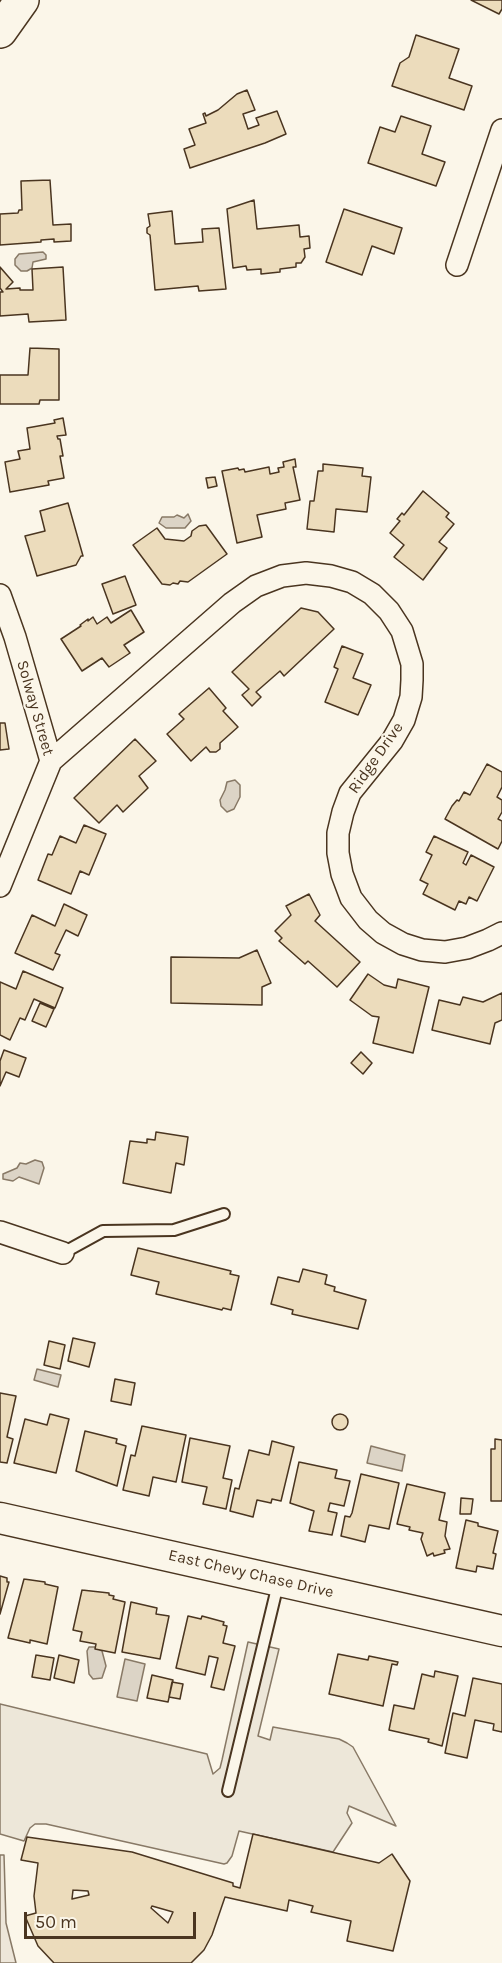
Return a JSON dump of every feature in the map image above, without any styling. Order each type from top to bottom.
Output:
[{"type":"highway","points":[[0,31],[22,0]]},
{"type":"main road","name":"East Chevy Chase Drive","points":[[0,1518],[502,1631]]},
{"type":"street","points":[[457,265],[502,130]]},
{"type":"street","name":"Ridge Drive","points":[[51,761],[232,603],[256,586],[282,576],[306,573],[332,576],[352,582],[372,594],[389,611],[402,631],[412,664],[412,681],[411,697],[404,720],[392,741],[350,793],[343,812],[338,833],[338,854],[342,874],[351,898],[368,920],[383,933],[403,944],[422,950],[445,952],[467,948],[502,933]]},
{"type":"street","name":"Solway Street","points":[[0,595],[15,637],[51,761],[0,886]]},
{"type":"street","points":[[0,1232],[63,1254]]},
{"type":"lane","points":[[63,1254],[103,1231],[174,1230],[224,1214]]},
{"type":"lane","points":[[228,1791],[279,1581]]},
{"type":"shaded area","points":[[43,252],[46,259],[33,262],[32,268],[27,271],[21,271],[15,265],[15,259],[19,254]]},
{"type":"shaded area","points":[[188,514],[191,521],[185,528],[166,528],[159,523],[162,517],[177,515],[184,518]]},
{"type":"shaded area","points":[[235,780],[240,785],[240,797],[234,809],[227,812],[221,806],[220,800],[227,782]]},
{"type":"shaded area","points":[[35,1160],[42,1162],[44,1168],[39,1184],[19,1177],[13,1181],[3,1179],[3,1174],[17,1168],[20,1163],[26,1164]]},
{"type":"shaded area","points":[[37,1369],[61,1375],[58,1387],[34,1380]]},
{"type":"shaded area","points":[[371,1446],[405,1455],[402,1471],[367,1463]]},
{"type":"shaded area","points":[[248,1642],[279,1649],[258,1736],[270,1740],[273,1727],[339,1739],[347,1743],[353,1747],[396,1826],[349,1806],[347,1813],[352,1823],[333,1852],[239,1831],[232,1856],[224,1864],[46,1824],[35,1824],[30,1828],[24,1841],[0,1834],[0,1704],[207,1754],[213,1774],[220,1768]]},
{"type":"shaded area","points":[[89,1647],[102,1651],[106,1666],[102,1678],[93,1679],[89,1674],[87,1651]]},
{"type":"shaded area","points":[[125,1659],[145,1664],[137,1701],[117,1697]]},
{"type":"shaded area","points":[[0,1855],[4,1855],[6,1923],[16,1963],[0,1963]]},
{"type":"building","points":[[471,0],[502,0],[502,9],[499,14]]},
{"type":"building","points":[[416,35],[459,49],[449,78],[472,86],[464,110],[392,86],[400,63],[409,57]]},
{"type":"building","points":[[247,90],[255,110],[243,114],[248,129],[259,125],[256,118],[277,111],[286,134],[190,168],[184,149],[195,145],[189,129],[206,123],[203,114],[205,113],[206,116],[218,110],[237,94]]},
{"type":"building","points":[[401,116],[431,126],[422,154],[445,162],[436,186],[368,163],[380,127],[395,132]]},
{"type":"building","points":[[50,180],[53,225],[71,224],[71,241],[54,242],[54,239],[0,245],[0,214],[18,213],[22,210],[21,181]]},
{"type":"building","points":[[254,200],[257,229],[299,225],[300,237],[309,236],[310,248],[304,249],[305,257],[301,263],[296,263],[296,267],[261,274],[261,269],[247,270],[246,266],[233,268],[227,209]]},
{"type":"building","points":[[344,209],[402,228],[394,254],[372,246],[362,275],[326,262]]},
{"type":"building","points":[[172,211],[175,244],[203,242],[202,229],[219,228],[226,289],[199,291],[198,286],[155,290],[150,235],[147,233],[147,228],[150,226],[148,214]]},
{"type":"building","points":[[0,267],[13,282],[6,289],[33,290],[32,269],[63,267],[66,320],[29,322],[28,314],[0,316],[0,292],[3,292],[0,288]]},
{"type":"building","points":[[30,348],[59,349],[59,400],[40,400],[39,404],[0,404],[0,375],[28,375]]},
{"type":"building","points":[[63,418],[66,435],[57,436],[60,439],[63,456],[60,456],[64,478],[48,481],[49,485],[10,492],[5,462],[20,459],[18,451],[30,449],[27,428],[55,423],[54,420]]},
{"type":"building","points":[[295,459],[296,467],[293,467],[300,500],[285,503],[286,509],[257,515],[262,537],[237,543],[222,471],[238,468],[239,470],[244,469],[245,472],[269,467],[270,474],[279,472],[278,468],[284,467],[283,462]]},
{"type":"building","points":[[323,464],[363,468],[362,476],[371,477],[367,512],[336,509],[334,532],[307,529],[310,501],[314,501],[318,471],[323,471]]},
{"type":"building","points":[[215,477],[217,486],[208,488],[206,478]]},
{"type":"building","points":[[423,491],[449,513],[446,517],[454,524],[439,542],[447,548],[423,580],[394,557],[404,545],[390,533],[400,521],[397,519],[402,513],[404,515]]},
{"type":"building","points":[[68,503],[83,556],[76,565],[37,576],[25,536],[45,531],[40,511]]},
{"type":"building","points":[[206,525],[227,554],[188,582],[162,584],[133,545],[157,528],[165,539],[184,541],[191,536],[192,531],[199,526]]},
{"type":"building","points":[[125,576],[136,605],[113,614],[102,584]]},
{"type":"building","points":[[301,608],[318,612],[334,629],[284,676],[280,671],[256,692],[261,697],[252,706],[242,695],[249,689],[232,672]]},
{"type":"building","points":[[131,610],[144,632],[124,645],[130,653],[109,667],[102,658],[82,671],[61,639],[88,619],[88,621],[93,617],[97,624],[107,617],[111,623]]},
{"type":"building","points":[[342,646],[363,654],[353,678],[371,685],[358,715],[325,702],[338,669],[334,667]]},
{"type":"building","points":[[209,688],[226,708],[223,711],[238,727],[220,743],[220,749],[216,752],[210,752],[206,747],[191,761],[167,734],[184,719],[179,714]]},
{"type":"building","points":[[0,723],[5,723],[9,749],[0,750]]},
{"type":"building","points":[[135,739],[156,761],[139,776],[148,788],[123,812],[117,805],[99,823],[74,798]]},
{"type":"building","points":[[487,764],[502,772],[502,787],[497,797],[502,800],[502,812],[498,819],[502,821],[502,841],[498,849],[445,819],[464,792],[470,795]]},
{"type":"building","points":[[84,825],[106,834],[89,875],[80,871],[71,894],[38,880],[48,854],[52,855],[60,836],[76,843]]},
{"type":"building","points":[[434,836],[468,852],[463,863],[466,865],[471,855],[494,867],[477,901],[469,897],[466,904],[459,901],[455,910],[423,894],[428,884],[420,880],[432,855],[426,852]]},
{"type":"building","points":[[309,894],[320,915],[315,921],[360,962],[337,987],[308,961],[305,964],[279,941],[282,938],[275,931],[291,915],[286,906]]},
{"type":"building","points":[[64,904],[87,915],[78,936],[66,930],[55,953],[60,955],[53,970],[15,953],[32,915],[55,926]]},
{"type":"building","points":[[257,950],[271,983],[262,987],[262,1005],[171,1003],[171,957],[239,958]]},
{"type":"building","points":[[23,971],[63,988],[55,1008],[34,999],[25,1020],[20,1018],[10,1040],[0,1035],[0,982],[16,989]]},
{"type":"building","points":[[368,974],[384,985],[396,988],[398,979],[429,987],[413,1053],[373,1043],[379,1017],[372,1016],[350,1000]]},
{"type":"building","points":[[502,993],[502,1020],[495,1023],[490,1044],[432,1030],[439,1000],[460,1005],[463,997],[483,1002]]},
{"type":"building","points":[[40,1003],[54,1009],[46,1027],[32,1021]]},
{"type":"building","points":[[4,1050],[26,1058],[19,1077],[6,1072],[0,1086],[0,1061]]},
{"type":"building","points":[[361,1052],[372,1063],[363,1074],[351,1063]]},
{"type":"building","points":[[156,1132],[188,1137],[184,1165],[176,1163],[171,1193],[123,1183],[130,1141],[147,1143],[147,1139],[155,1140]]},
{"type":"building","points":[[138,1248],[231,1271],[230,1274],[239,1276],[231,1310],[223,1308],[222,1310],[156,1294],[159,1282],[131,1275]]},
{"type":"building","points":[[303,1269],[327,1275],[325,1284],[335,1287],[334,1291],[366,1300],[358,1329],[292,1314],[293,1310],[271,1304],[278,1277],[299,1282]]},
{"type":"building","points":[[73,1338],[95,1343],[89,1367],[68,1361]]},
{"type":"building","points":[[49,1341],[65,1345],[60,1369],[44,1365]]},
{"type":"building","points":[[115,1379],[135,1383],[131,1405],[111,1401]]},
{"type":"building","points":[[0,1393],[16,1396],[7,1437],[13,1439],[7,1463],[0,1462]]},
{"type":"building","points":[[50,1414],[69,1419],[56,1473],[14,1463],[25,1419],[47,1425]]},
{"type":"building","points":[[340,1414],[346,1416],[348,1422],[346,1428],[340,1430],[334,1428],[332,1422],[334,1416]]},
{"type":"building","points":[[142,1426],[186,1435],[176,1482],[153,1477],[149,1496],[123,1490],[131,1455],[135,1456]]},
{"type":"building","points":[[85,1431],[117,1439],[116,1443],[126,1446],[117,1486],[76,1471]]},
{"type":"building","points":[[190,1438],[230,1446],[223,1478],[232,1480],[226,1509],[203,1504],[207,1487],[182,1482]]},
{"type":"building","points":[[495,1439],[502,1440],[502,1501],[491,1501],[491,1449],[495,1449]]},
{"type":"building","points":[[272,1441],[294,1447],[281,1501],[272,1499],[271,1503],[257,1500],[253,1517],[230,1511],[235,1488],[239,1489],[249,1450],[269,1455]]},
{"type":"building","points":[[299,1462],[337,1470],[335,1478],[350,1481],[344,1506],[330,1503],[328,1511],[337,1513],[332,1535],[309,1531],[314,1511],[290,1503]]},
{"type":"building","points":[[361,1474],[399,1483],[389,1529],[369,1525],[365,1542],[341,1536],[345,1516],[350,1517],[352,1513]]},
{"type":"building","points":[[407,1484],[445,1493],[439,1520],[447,1522],[445,1536],[450,1549],[444,1550],[445,1553],[434,1556],[433,1553],[427,1556],[421,1539],[423,1533],[397,1524]]},
{"type":"building","points":[[461,1498],[473,1499],[471,1514],[460,1514]]},
{"type":"building","points":[[466,1520],[498,1531],[493,1553],[496,1554],[493,1569],[477,1566],[476,1572],[456,1568]]},
{"type":"building","points":[[0,1576],[7,1578],[9,1582],[0,1614]]},
{"type":"building","points":[[24,1579],[45,1582],[45,1584],[58,1587],[47,1644],[8,1638]]},
{"type":"building","points":[[82,1590],[109,1593],[114,1596],[113,1599],[125,1602],[115,1653],[95,1649],[96,1644],[80,1641],[82,1632],[73,1630]]},
{"type":"building","points":[[131,1602],[157,1608],[156,1614],[169,1616],[160,1659],[122,1652]]},
{"type":"building","points":[[188,1616],[201,1619],[202,1616],[224,1622],[223,1625],[227,1626],[223,1643],[235,1646],[224,1690],[211,1687],[218,1658],[209,1656],[205,1675],[176,1668]]},
{"type":"building","points":[[338,1654],[368,1660],[369,1656],[398,1662],[397,1665],[392,1664],[383,1706],[329,1694]]},
{"type":"building","points":[[36,1655],[54,1658],[50,1680],[32,1677]]},
{"type":"building","points":[[59,1655],[79,1660],[74,1683],[54,1678]]},
{"type":"building","points":[[435,1671],[458,1676],[442,1746],[428,1742],[429,1739],[389,1730],[394,1705],[414,1709],[422,1674],[434,1677]]},
{"type":"building","points":[[152,1675],[173,1680],[168,1702],[147,1698]]},
{"type":"building","points":[[473,1678],[502,1684],[502,1732],[493,1730],[494,1724],[475,1720],[467,1758],[445,1753],[453,1713],[465,1716]]},
{"type":"building","points":[[172,1682],[183,1684],[180,1699],[169,1697]]},
{"type":"building","points":[[253,1834],[379,1863],[392,1854],[410,1881],[393,1951],[347,1941],[351,1921],[311,1912],[313,1906],[289,1900],[287,1911],[225,1897],[212,1935],[204,1950],[191,1963],[54,1963],[38,1946],[25,1916],[36,1913],[34,1896],[38,1863],[21,1860],[27,1837],[132,1852],[233,1883],[233,1886],[240,1888]],"holes":[[[73,1890],[88,1891],[89,1895],[72,1899]],[[152,1906],[173,1912],[168,1923],[151,1908]]]}]
